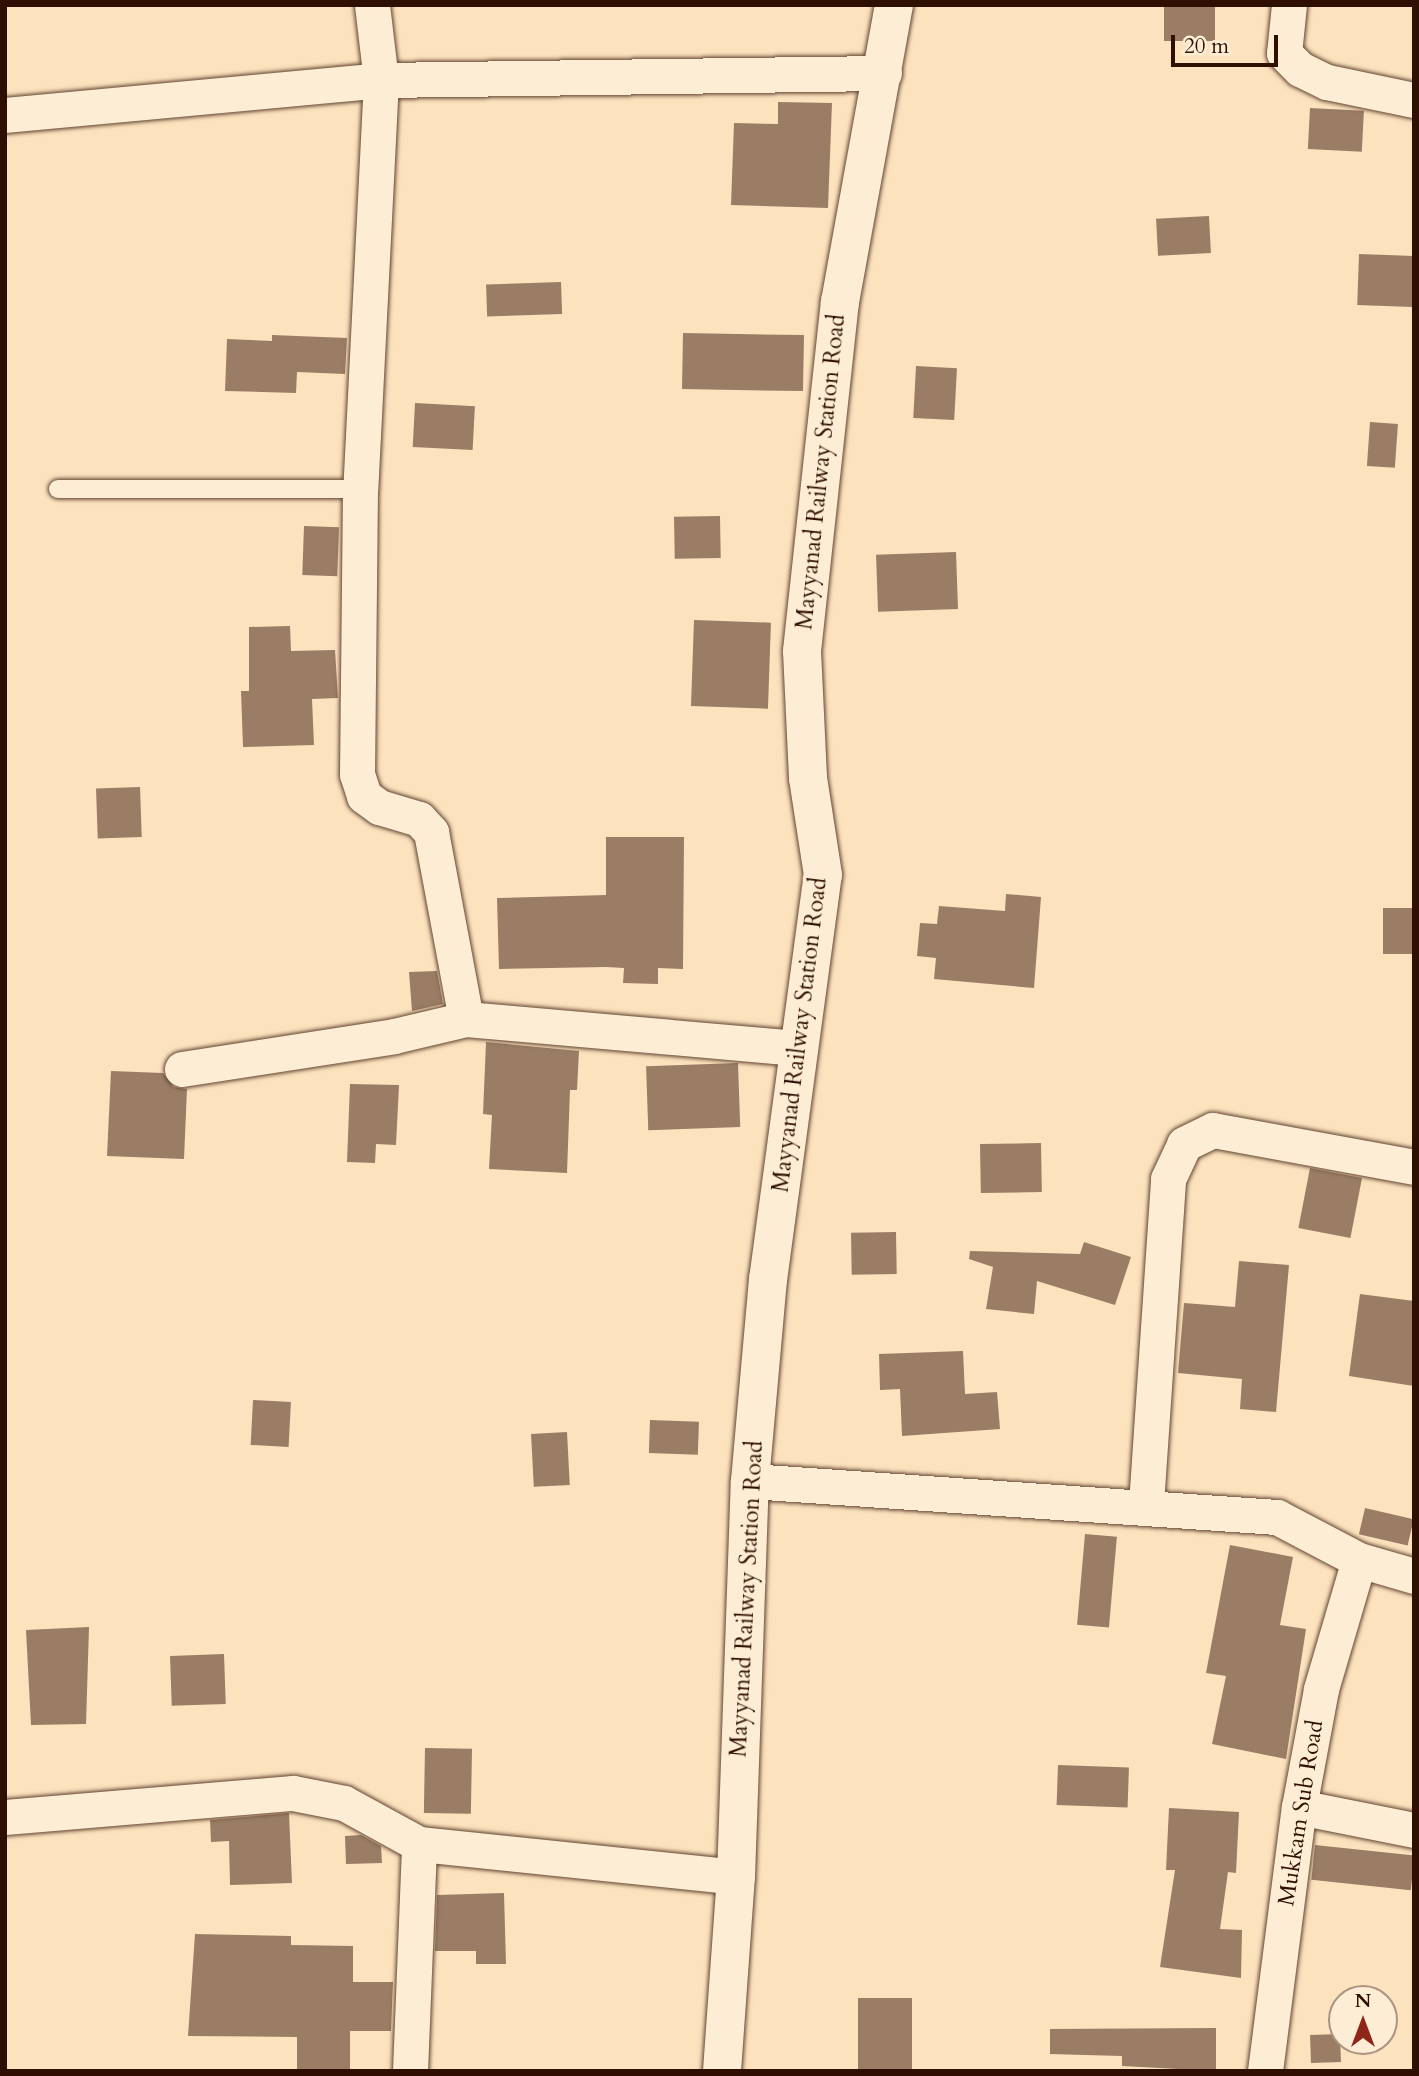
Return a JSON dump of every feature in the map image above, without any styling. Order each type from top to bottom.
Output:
[{"type":"main road","name":"Mayyanad Railway Station Road","points":[[722,2071],[736,1877],[750,1481],[768,1280],[823,875],[808,778],[802,651],[840,302],[884,73],[894,5]]},
{"type":"street","points":[[372,5],[381,80],[360,489],[357,774],[364,796],[379,807],[419,820],[431,832],[466,1019]]},
{"type":"street","points":[[1289,5],[1284,53],[1300,69],[1327,82],[1414,100]]},
{"type":"street","points":[[5,116],[381,80],[884,73]]},
{"type":"street","points":[[182,1069],[466,1019],[800,1048]]},
{"type":"street","points":[[1146,1504],[1168,1179],[1184,1144],[1213,1130],[1414,1167]]},
{"type":"street","points":[[750,1481],[1146,1504],[1277,1517],[1359,1560],[1414,1576]]},
{"type":"street","name":"Mukkam Sub Road","points":[[1265,2071],[1299,1807],[1321,1689],[1359,1560]]},
{"type":"street","points":[[5,1817],[293,1793],[344,1803],[419,1844],[736,1877]]},
{"type":"street","points":[[1299,1807],[1414,1830]]},
{"type":"street","points":[[410,2071],[419,1844]]},
{"type":"lane","points":[[58,489],[360,489]]},
{"type":"building","points":[[1164,5],[1215,5],[1215,41],[1164,41]]},
{"type":"building","points":[[778,102],[832,103],[828,208],[731,205],[734,123],[778,124]]},
{"type":"building","points":[[1310,108],[1364,111],[1362,152],[1308,149]]},
{"type":"building","points":[[1209,216],[1211,253],[1158,256],[1156,219]]},
{"type":"building","points":[[1359,254],[1414,256],[1412,307],[1357,305]]},
{"type":"building","points":[[561,282],[562,314],[487,317],[486,285]]},
{"type":"building","points":[[683,333],[804,335],[803,391],[682,389]]},
{"type":"building","points":[[272,335],[347,338],[345,374],[297,372],[296,393],[225,391],[227,339],[272,341]]},
{"type":"building","points":[[916,366],[957,368],[954,420],[913,418]]},
{"type":"building","points":[[415,403],[475,406],[473,450],[413,447]]},
{"type":"building","points":[[1370,422],[1398,424],[1395,468],[1367,466]]},
{"type":"building","points":[[720,516],[721,558],[675,559],[674,517]]},
{"type":"building","points":[[304,526],[339,527],[337,576],[302,575]]},
{"type":"building","points":[[956,552],[958,609],[878,612],[876,555]]},
{"type":"building","points":[[694,620],[771,623],[768,709],[691,706]]},
{"type":"building","points":[[290,626],[291,651],[335,650],[338,698],[312,699],[314,745],[243,747],[241,691],[249,691],[249,627]]},
{"type":"building","points":[[140,787],[142,837],[98,839],[96,789]]},
{"type":"building","points":[[606,837],[684,837],[683,969],[658,968],[658,984],[623,983],[624,968],[499,969],[497,898],[606,895]]},
{"type":"building","points":[[1006,894],[1041,897],[1034,988],[934,979],[936,958],[917,956],[920,923],[937,924],[939,906],[1005,911]]},
{"type":"building","points":[[1383,908],[1414,908],[1414,954],[1383,954]]},
{"type":"building","points":[[437,971],[443,1004],[412,1011],[409,972]]},
{"type":"building","points":[[486,1042],[579,1051],[577,1090],[570,1090],[567,1173],[489,1169],[492,1115],[483,1114]]},
{"type":"building","points":[[738,1063],[740,1127],[648,1130],[646,1066]]},
{"type":"building","points":[[111,1071],[163,1073],[174,1087],[187,1089],[184,1159],[107,1156]]},
{"type":"building","points":[[350,1084],[399,1085],[396,1145],[376,1144],[375,1163],[347,1162]]},
{"type":"building","points":[[1041,1143],[1042,1192],[981,1193],[980,1144]]},
{"type":"building","points":[[1310,1168],[1362,1178],[1350,1238],[1298,1228]]},
{"type":"building","points":[[896,1232],[897,1274],[852,1275],[851,1233]]},
{"type":"building","points":[[1084,1242],[1131,1257],[1115,1305],[1037,1281],[1034,1314],[986,1309],[993,1267],[969,1259],[970,1251],[1080,1254]]},
{"type":"building","points":[[1239,1261],[1289,1265],[1276,1412],[1240,1409],[1242,1379],[1178,1373],[1184,1303],[1235,1307]]},
{"type":"building","points":[[1360,1294],[1414,1301],[1414,1386],[1349,1376]]},
{"type":"building","points":[[963,1351],[965,1394],[997,1392],[1000,1429],[902,1436],[900,1389],[880,1390],[879,1354]]},
{"type":"building","points":[[253,1400],[291,1402],[289,1447],[251,1445]]},
{"type":"building","points":[[650,1420],[699,1422],[698,1455],[649,1453]]},
{"type":"building","points":[[567,1432],[570,1485],[534,1487],[531,1434]]},
{"type":"building","points":[[1365,1508],[1414,1519],[1408,1546],[1359,1534]]},
{"type":"building","points":[[1085,1534],[1117,1537],[1109,1627],[1077,1625]]},
{"type":"building","points":[[1230,1545],[1293,1557],[1280,1625],[1306,1629],[1286,1759],[1212,1744],[1226,1676],[1206,1673]]},
{"type":"building","points":[[89,1627],[86,1724],[31,1725],[26,1630]]},
{"type":"building","points":[[224,1654],[226,1704],[172,1706],[170,1656]]},
{"type":"building","points":[[425,1748],[472,1749],[471,1814],[424,1813]]},
{"type":"building","points":[[1058,1765],[1129,1767],[1128,1807],[1057,1805]]},
{"type":"building","points":[[1169,1808],[1239,1812],[1236,1873],[1228,1872],[1220,1929],[1242,1930],[1241,1978],[1160,1967],[1175,1870],[1166,1870]]},
{"type":"building","points":[[289,1813],[292,1883],[230,1885],[229,1841],[211,1842],[210,1820]]},
{"type":"building","points":[[361,1835],[381,1846],[382,1863],[346,1864],[345,1836]]},
{"type":"building","points":[[1315,1845],[1414,1855],[1411,1890],[1311,1880]]},
{"type":"building","points":[[504,1893],[506,1964],[476,1964],[476,1951],[435,1951],[437,1895]]},
{"type":"building","points":[[195,1934],[291,1936],[291,1945],[353,1946],[353,1982],[393,1982],[391,2031],[350,2031],[350,2070],[297,2070],[297,2037],[188,2036]]},
{"type":"building","points":[[858,1998],[912,1998],[912,2071],[858,2071]]},
{"type":"building","points":[[1216,2028],[1216,2071],[1122,2066],[1122,2056],[1050,2054],[1050,2029]]},
{"type":"building","points":[[1328,2034],[1328,2055],[1341,2055],[1341,2062],[1311,2063],[1310,2035]]}]
